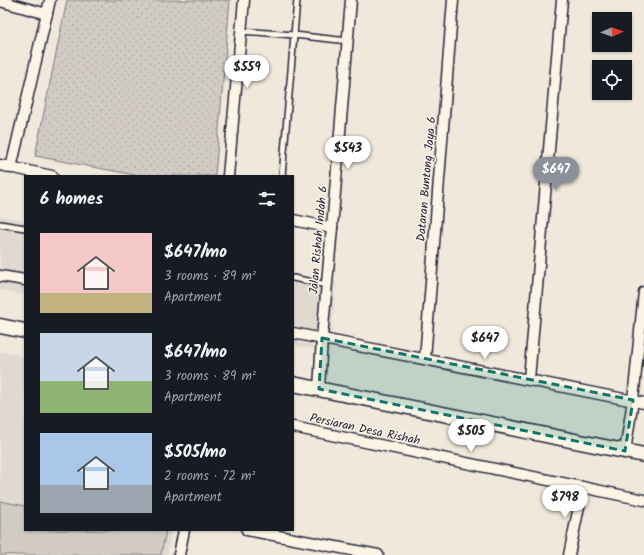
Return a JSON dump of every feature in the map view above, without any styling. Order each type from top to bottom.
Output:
[{"type":"main road","points":[[0,326],[24,331]]},
{"type":"main road","points":[[294,384],[644,455]]},
{"type":"street","points":[[11,168],[50,0]]},
{"type":"street","points":[[228,175],[244,0]]},
{"type":"street","name":"Jalan Rishah Indah 6","points":[[319,389],[351,0]]},
{"type":"street","name":"Dataran Buntong Jaya 6","points":[[425,359],[453,0]]},
{"type":"street","points":[[529,379],[562,0]]},
{"type":"street","points":[[0,1],[47,14]]},
{"type":"street","points":[[0,165],[47,175]]},
{"type":"street","points":[[294,220],[332,228]]},
{"type":"street","points":[[0,276],[24,280]]},
{"type":"street","points":[[625,451],[633,400],[644,292]]},
{"type":"street","points":[[294,333],[644,403]]},
{"type":"street","name":"Persiaran Desa Rishah","points":[[294,428],[644,500]]},
{"type":"street","points":[[569,555],[583,487]]},
{"type":"street","points":[[179,555],[184,531]]},
{"type":"street","points":[[253,531],[378,555]]},
{"type":"lane","points":[[282,175],[297,0]]},
{"type":"lane","points":[[241,31],[348,41]]},
{"type":"lane","points":[[0,224],[24,228]]},
{"type":"lane","points":[[294,278],[327,284]]},
{"type":"highlighted area","points":[[322,338],[633,400],[625,451],[319,389]]},
{"type":"shaded area","points":[[67,0],[230,0],[215,175],[135,175],[35,156]]},
{"type":"shaded area","points":[[0,216],[24,221],[24,295],[0,290]]},
{"type":"shaded area","points":[[294,274],[336,282],[330,352],[294,345]]},
{"type":"shaded area","points":[[0,351],[24,356],[24,531],[172,531],[167,555],[0,555]]},
{"type":"shaded area","points":[[0,501],[24,506],[24,531],[166,531],[161,555],[0,555]]}]
